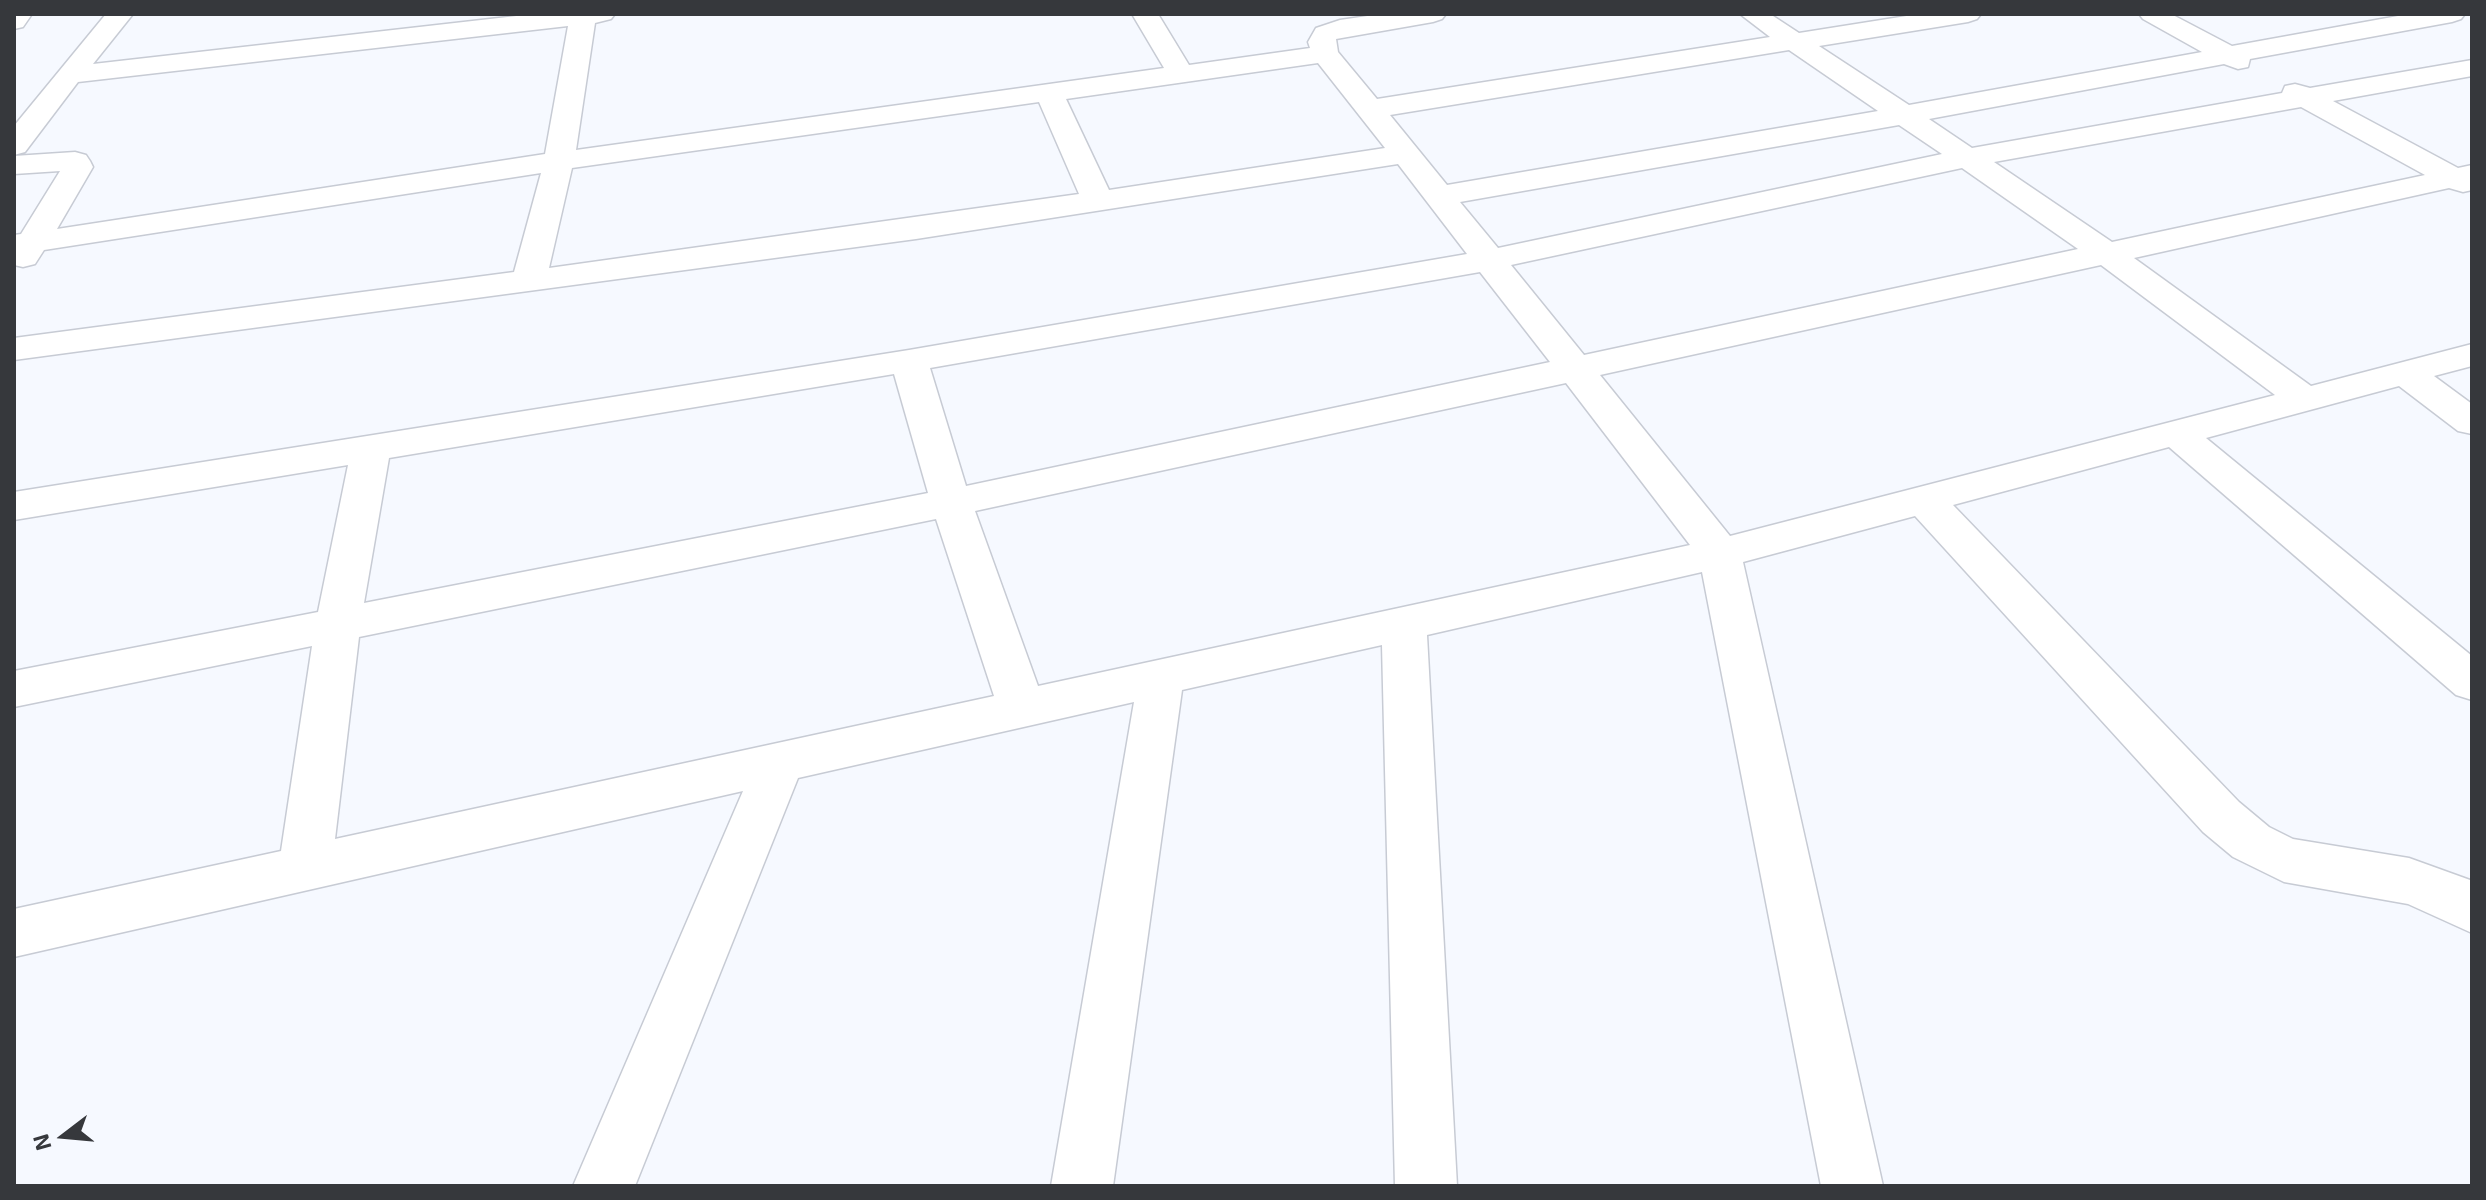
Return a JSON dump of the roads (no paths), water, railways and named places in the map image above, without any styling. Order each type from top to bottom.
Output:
[{"type":"street","points":[[14,21],[19,14]]},
{"type":"street","points":[[14,146],[120,14]]},
{"type":"street","points":[[1145,14],[1181,74]]},
{"type":"street","points":[[1433,14],[1340,28],[1325,34],[1321,42],[1325,54],[1720,553],[1852,1186]]},
{"type":"street","points":[[1753,14],[2106,253],[2305,399]]},
{"type":"street","points":[[1370,109],[1968,14]]},
{"type":"street","points":[[2152,14],[2466,180]]},
{"type":"street","points":[[2347,14],[2468,71]]},
{"type":"street","points":[[1440,196],[1904,115],[2452,14]]},
{"type":"street","points":[[69,75],[589,15],[559,161],[529,280]]},
{"type":"street","points":[[23,244],[559,161],[1325,54]]},
{"type":"street","points":[[14,506],[909,361],[1490,260],[1967,158],[2468,71]]},
{"type":"street","points":[[1049,93],[1098,201]]},
{"type":"street","points":[[14,349],[900,231],[1404,154]]},
{"type":"street","points":[[14,165],[75,161],[78,167],[23,244],[14,272]]},
{"type":"street","points":[[14,689],[951,503],[2106,253],[2466,180]]},
{"type":"street","points":[[14,933],[1720,553],[2472,355]]},
{"type":"street","points":[[909,361],[951,503],[1022,709]]},
{"type":"street","points":[[2406,373],[2472,422]]},
{"type":"street","points":[[2176,433],[2472,682]]},
{"type":"street","points":[[305,868],[338,625],[371,449]]},
{"type":"street","points":[[1923,499],[2221,817],[2251,842],[2284,860],[2409,881],[2451,896],[2472,910]]},
{"type":"street","points":[[1404,623],[1426,1186]]},
{"type":"street","points":[[1082,1186],[1161,677]]},
{"type":"street","points":[[604,1186],[780,762]]}]
